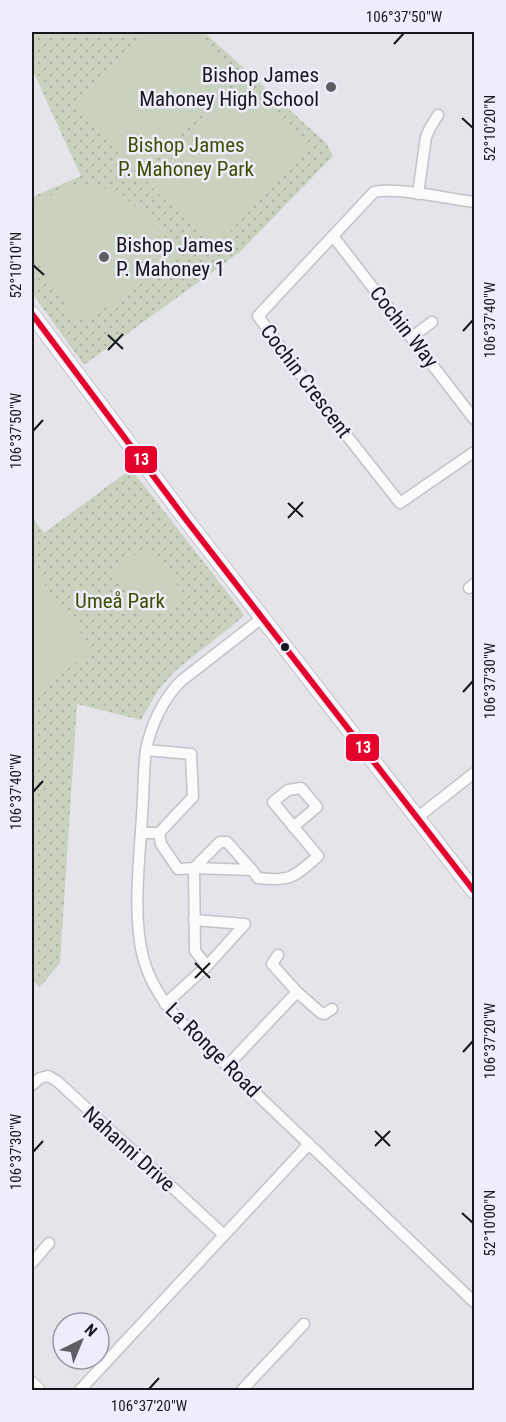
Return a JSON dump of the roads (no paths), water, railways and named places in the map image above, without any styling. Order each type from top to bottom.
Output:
[{"type":"street","points":[[418,194],[426,137],[438,115]]},
{"type":"street","name":"Cochin Crescent","points":[[474,202],[381,190],[374,192],[258,316],[311,389],[400,503],[474,452]]},
{"type":"street","name":"Cochin Way","points":[[333,236],[474,419]]},
{"type":"street","points":[[32,314],[262,618],[474,891]]},
{"type":"street","points":[[412,337],[432,322]]},
{"type":"street","name":"La Ronge Road","points":[[262,618],[181,681],[170,692],[155,720],[146,750],[141,833],[138,921],[143,959],[165,1004],[179,1020],[474,1302]]},
{"type":"street","points":[[141,833],[159,832],[193,797],[191,754],[146,750]]},
{"type":"street","points":[[418,817],[474,773]]},
{"type":"street","points":[[207,966],[195,951],[194,868],[220,842],[227,842],[258,878],[280,881],[294,877],[318,856],[293,827]]},
{"type":"street","points":[[159,832],[160,844],[178,869],[252,870]]},
{"type":"street","points":[[165,1004],[207,966],[245,924],[194,921]]},
{"type":"street","points":[[278,956],[272,964],[297,992],[321,1013],[324,1014],[332,1009]]},
{"type":"street","points":[[227,1066],[297,992]]},
{"type":"street","name":"Nahanni Drive","points":[[32,1085],[40,1078],[48,1076],[57,1081],[224,1235]]},
{"type":"street","points":[[80,1390],[309,1144]]},
{"type":"street","points":[[32,1263],[50,1243]]},
{"type":"street","points":[[242,1390],[304,1324]]},
{"type":"street","points":[[32,1385],[37,1390]]},
{"type":"place","name":"Bishop James Mahoney High School","points":[[331,87]]},
{"type":"place","name":"Bishop James P. Mahoney 1","points":[[104,257]]},
{"type":"park label","name":"Bishop James P. Mahoney Park","points":[[186,157]]},
{"type":"park label","name":"Umeå Park","points":[[120,601]]}]
